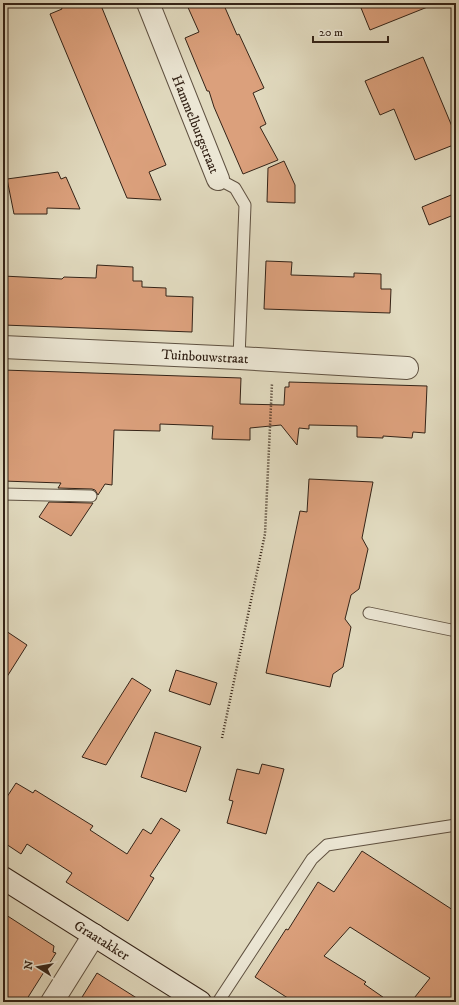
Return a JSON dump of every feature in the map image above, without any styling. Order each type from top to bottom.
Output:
[{"type":"street","name":"Hammelburgstraat","points":[[148,3],[218,179]]},
{"type":"street","name":"Tuinbouwstraat","points":[[3,347],[239,358],[407,368]]},
{"type":"street","name":"Graatakker","points":[[3,878],[200,1002]]},
{"type":"street","points":[[52,1002],[94,935]]},
{"type":"lane","name":"Hammelburgstraat","points":[[218,179],[235,188],[245,205],[239,358]]},
{"type":"lane","points":[[3,494],[91,496]]},
{"type":"lane","points":[[369,613],[456,631]]},
{"type":"lane","points":[[218,1002],[312,859],[327,845],[456,825]]},
{"type":"path","points":[[222,738],[265,534],[273,360]]},
{"type":"building","points":[[60,3],[100,3],[166,165],[149,172],[161,200],[127,198],[50,14],[62,9]]},
{"type":"building","points":[[186,3],[223,3],[237,35],[239,34],[264,88],[253,93],[266,124],[260,127],[278,160],[243,174],[214,107],[209,91],[207,91],[185,38],[199,32]]},
{"type":"building","points":[[359,3],[435,3],[435,4],[370,30]]},
{"type":"building","points":[[423,57],[456,136],[456,144],[415,160],[394,109],[380,115],[365,81]]},
{"type":"building","points":[[284,161],[295,185],[295,203],[267,202],[268,168]]},
{"type":"building","points":[[58,172],[61,179],[66,177],[80,209],[47,208],[47,214],[14,214],[7,179]]},
{"type":"building","points":[[456,193],[456,214],[429,225],[422,207]]},
{"type":"building","points":[[266,261],[292,262],[291,275],[354,277],[354,273],[381,274],[381,289],[391,289],[390,313],[264,309]]},
{"type":"building","points":[[97,265],[133,267],[133,281],[142,281],[142,287],[166,288],[166,296],[193,297],[192,332],[3,325],[3,276],[62,279],[64,277],[96,278]]},
{"type":"building","points":[[3,370],[241,378],[240,404],[284,405],[285,387],[289,387],[289,382],[427,386],[425,433],[413,432],[412,438],[383,436],[383,438],[357,437],[357,426],[309,425],[309,429],[299,428],[297,445],[281,425],[250,428],[250,440],[212,439],[213,426],[160,424],[160,431],[114,430],[112,485],[105,484],[98,495],[95,490],[92,489],[58,488],[61,483],[3,481]]},
{"type":"building","points":[[309,479],[373,482],[362,538],[368,549],[359,589],[351,595],[345,619],[351,627],[343,667],[333,674],[330,687],[266,673],[300,511],[307,512]]},
{"type":"building","points":[[49,502],[93,503],[71,536],[39,517]]},
{"type":"building","points":[[3,629],[27,645],[3,683]]},
{"type":"building","points":[[176,670],[217,683],[210,705],[169,691]]},
{"type":"building","points":[[132,678],[151,690],[106,765],[82,757]]},
{"type":"building","points":[[155,732],[201,747],[186,792],[141,777]]},
{"type":"building","points":[[262,764],[284,769],[266,834],[227,823],[233,801],[229,800],[237,769],[259,774]]},
{"type":"building","points":[[16,783],[33,793],[35,790],[93,826],[90,830],[127,854],[143,829],[151,834],[161,818],[180,830],[150,876],[154,878],[128,921],[66,882],[72,873],[27,844],[21,854],[3,842],[3,803]]},
{"type":"building","points":[[362,851],[456,912],[456,1002],[411,1002],[430,978],[350,927],[324,956],[366,982],[364,984],[390,1002],[294,1002],[255,977],[286,929],[288,930],[318,882],[334,892]]},
{"type":"building","points":[[3,913],[54,946],[53,952],[56,953],[25,1002],[3,1002]]},
{"type":"building","points":[[97,973],[143,1002],[79,1002]]}]
